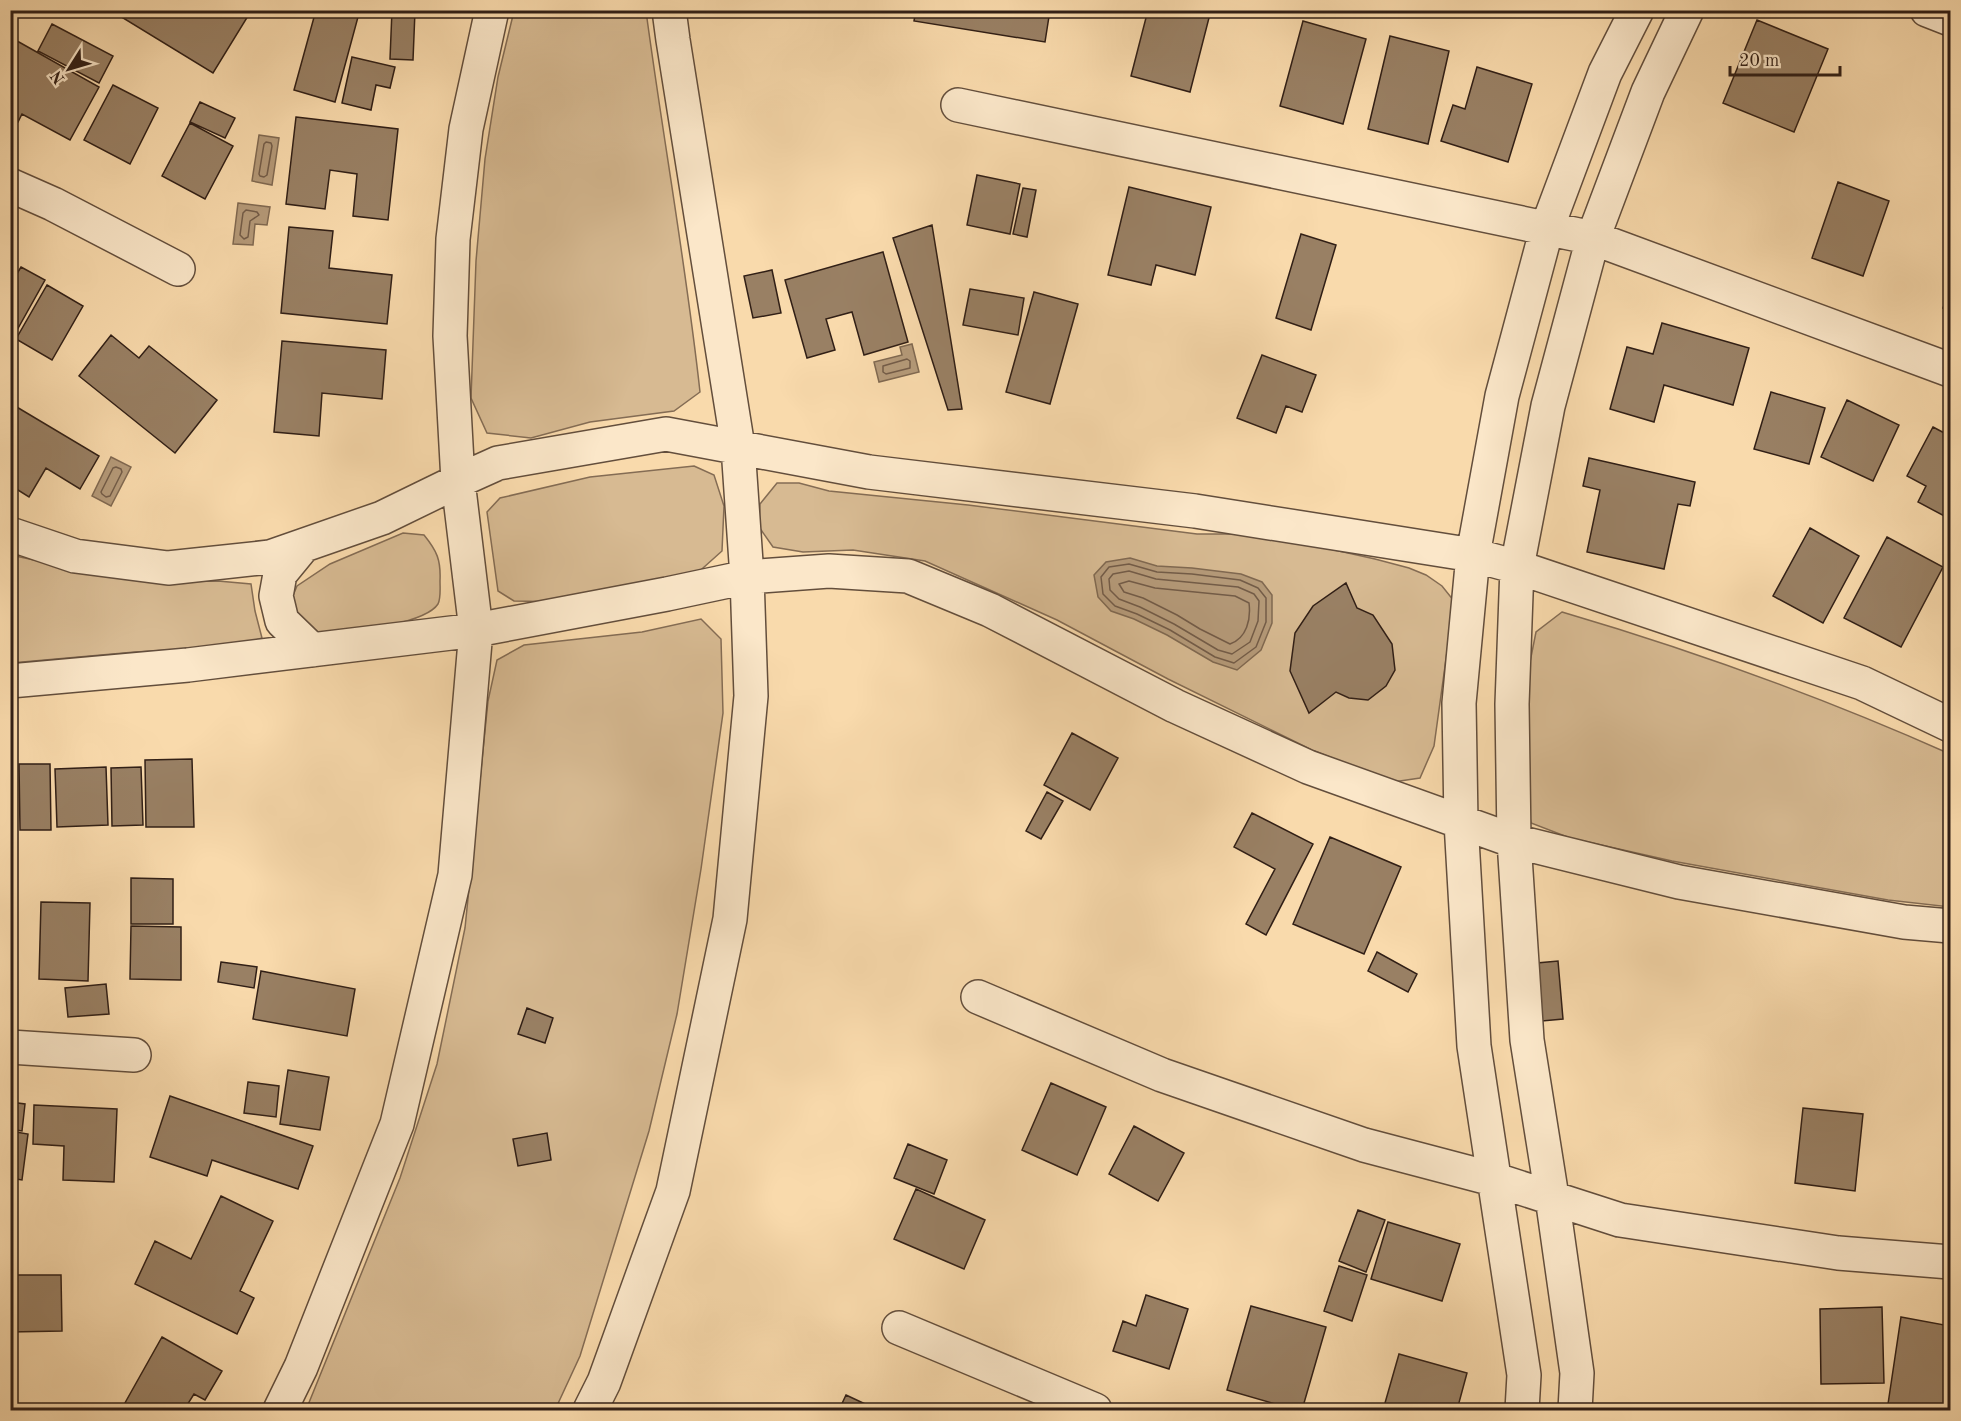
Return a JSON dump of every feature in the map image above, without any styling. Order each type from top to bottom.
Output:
[{"type":"street","points":[[280,1410],[301,1367],[397,1124],[455,875],[476,630],[458,481],[450,336],[453,239],[466,129],[492,10]]},
{"type":"street","points":[[591,1410],[604,1382],[673,1191],[730,919],[751,696],[747,577],[738,447],[669,10]]},
{"type":"street","points":[[1522,1410],[1524,1375],[1474,1046],[1461,822],[1459,703],[1473,555],[1502,396],[1547,228],[1605,73],[1637,10]]},
{"type":"street","points":[[1575,1410],[1577,1373],[1527,1040],[1514,841],[1512,704],[1517,567],[1548,406],[1593,238],[1648,92],[1687,10]]},
{"type":"street","points":[[1927,10],[1950,19]]},
{"type":"street","points":[[958,105],[1593,238],[1950,370]]},
{"type":"street","points":[[10,185],[178,268]]},
{"type":"street","points":[[10,534],[75,556],[168,568],[270,557],[382,518],[498,463],[666,434],[869,472],[1195,512],[1473,555],[1517,567],[1863,683],[1950,724]]},
{"type":"street","points":[[303,546],[280,574],[276,596],[282,621],[312,650]]},
{"type":"street","points":[[10,681],[188,665],[476,630],[747,577],[829,571],[908,576],[990,610],[1175,706],[1298,762],[1514,841],[1679,882],[1904,922],[1950,926]]},
{"type":"street","points":[[978,997],[1161,1075],[1364,1145],[1493,1179],[1620,1220],[1838,1253],[1950,1262]]},
{"type":"street","points":[[10,1047],[134,1055]]},
{"type":"street","points":[[899,1328],[1095,1410]]},
{"type":"shaded area","points":[[514,11],[646,11],[700,392],[674,411],[590,422],[531,438],[487,433],[471,398],[476,261],[485,159],[498,77]]},
{"type":"shaded area","points":[[694,466],[714,475],[724,506],[722,551],[694,576],[566,602],[514,601],[498,591],[487,512],[500,498],[590,477]]},
{"type":"shaded area","points":[[777,483],[799,483],[829,491],[968,505],[1197,534],[1262,534],[1409,568],[1426,575],[1442,586],[1454,601],[1434,746],[1420,778],[1393,782],[1312,750],[1168,679],[1057,620],[925,561],[853,550],[803,552],[773,547],[759,527],[760,504]]},
{"type":"shaded area","points":[[403,533],[424,535],[435,551],[440,574],[438,604],[430,612],[398,623],[310,638],[289,605],[297,586],[330,564]]},
{"type":"shaded area","points":[[11,555],[80,570],[155,582],[218,581],[251,584],[262,638],[237,646],[11,663]]},
{"type":"shaded area","points":[[1562,612],[1759,677],[1950,754],[1950,907],[1888,900],[1672,861],[1570,838],[1531,823],[1525,793],[1530,662],[1536,632]]},
{"type":"shaded area","points":[[701,619],[721,639],[723,713],[701,869],[677,1014],[649,1131],[580,1356],[555,1410],[306,1410],[400,1178],[437,1064],[465,928],[488,701],[497,660],[524,645],[642,632]]},
{"type":"water","points":[[259,135],[279,138],[272,185],[252,181]]},
{"type":"water","points":[[238,203],[270,207],[267,225],[255,224],[253,245],[233,244]]},
{"type":"water","points":[[912,344],[919,372],[879,382],[874,362],[902,355],[900,347]]},
{"type":"water","points":[[111,457],[131,467],[111,506],[92,496]]},
{"type":"water","points":[[1130,558],[1157,566],[1241,574],[1262,582],[1272,595],[1272,623],[1261,650],[1237,670],[1213,662],[1167,635],[1111,611],[1098,597],[1094,575],[1106,562]]},
{"type":"building","points":[[62,10],[76,10],[72,16]]},
{"type":"building","points":[[110,10],[239,10],[248,16],[213,73]]},
{"type":"building","points":[[316,10],[335,10],[358,17],[335,102],[294,90]]},
{"type":"building","points":[[392,10],[415,11],[413,60],[390,59]]},
{"type":"building","points":[[916,10],[1050,10],[1045,42],[914,21]]},
{"type":"building","points":[[1148,10],[1211,10],[1190,92],[1131,76]]},
{"type":"building","points":[[1757,20],[1828,49],[1794,132],[1723,103]]},
{"type":"building","points":[[1303,21],[1366,39],[1343,124],[1280,106]]},
{"type":"building","points":[[52,24],[113,56],[99,83],[38,51]]},
{"type":"building","points":[[1390,36],[1449,51],[1428,144],[1368,129]]},
{"type":"building","points":[[10,37],[99,87],[70,140],[22,114],[18,122],[10,118]]},
{"type":"building","points":[[352,57],[395,67],[390,88],[376,85],[371,110],[342,103]]},
{"type":"building","points":[[1477,67],[1532,84],[1508,162],[1441,141],[1453,105],[1465,109]]},
{"type":"building","points":[[113,85],[158,108],[130,164],[84,140]]},
{"type":"building","points":[[200,102],[235,118],[225,138],[190,122]]},
{"type":"building","points":[[296,117],[398,129],[388,220],[353,216],[357,174],[330,170],[325,209],[286,204]]},
{"type":"building","points":[[190,123],[233,146],[205,199],[162,176]]},
{"type":"building","points":[[977,175],[1020,184],[1010,234],[967,225]]},
{"type":"building","points":[[1838,182],[1889,201],[1863,276],[1812,258]]},
{"type":"building","points":[[1129,187],[1211,207],[1195,275],[1156,265],[1151,285],[1108,275]]},
{"type":"building","points":[[1023,188],[1036,190],[1027,237],[1013,234]]},
{"type":"building","points":[[932,225],[962,409],[948,410],[893,238]]},
{"type":"building","points":[[289,227],[333,231],[329,268],[392,275],[387,324],[281,313]]},
{"type":"building","points":[[1301,234],[1336,245],[1311,330],[1276,318]]},
{"type":"building","points":[[883,252],[908,342],[864,355],[852,312],[826,319],[835,350],[807,358],[785,280]]},
{"type":"building","points":[[21,267],[45,280],[10,339],[10,285]]},
{"type":"building","points":[[772,270],[781,313],[753,318],[744,276]]},
{"type":"building","points":[[47,285],[83,306],[52,360],[16,339]]},
{"type":"building","points":[[1950,288],[1950,311],[1943,308]]},
{"type":"building","points":[[970,289],[1024,298],[1018,335],[963,325]]},
{"type":"building","points":[[1034,292],[1078,304],[1050,404],[1006,392]]},
{"type":"building","points":[[1662,323],[1749,348],[1733,405],[1664,385],[1654,422],[1610,409],[1627,347],[1653,354]]},
{"type":"building","points":[[111,335],[139,358],[149,346],[217,400],[175,453],[79,376]]},
{"type":"building","points":[[282,341],[386,350],[382,399],[322,393],[319,436],[274,432]]},
{"type":"building","points":[[10,351],[16,354],[10,363]]},
{"type":"building","points":[[1262,355],[1316,375],[1302,412],[1286,406],[1276,433],[1237,418]]},
{"type":"building","points":[[1771,392],[1825,408],[1809,464],[1754,449]]},
{"type":"building","points":[[1847,400],[1899,425],[1873,481],[1821,457]]},
{"type":"building","points":[[10,403],[99,456],[80,489],[46,468],[29,497],[10,485],[10,451],[12,448],[10,447]]},
{"type":"building","points":[[1933,427],[1950,436],[1950,519],[1918,502],[1926,486],[1907,476]]},
{"type":"building","points":[[1589,458],[1695,482],[1690,506],[1678,504],[1664,569],[1587,552],[1600,490],[1583,486]]},
{"type":"building","points":[[1810,528],[1859,556],[1823,623],[1773,596]]},
{"type":"building","points":[[1887,537],[1943,567],[1901,647],[1844,618]]},
{"type":"building","points":[[1346,583],[1357,608],[1373,615],[1392,644],[1395,670],[1386,686],[1368,700],[1349,698],[1336,692],[1309,713],[1290,671],[1295,633],[1313,606]]},
{"type":"building","points":[[1072,733],[1118,758],[1090,810],[1044,785]]},
{"type":"building","points":[[192,759],[194,827],[146,827],[145,760]]},
{"type":"building","points":[[19,764],[50,764],[51,830],[20,830]]},
{"type":"building","points":[[106,767],[108,825],[57,827],[55,769]]},
{"type":"building","points":[[141,767],[143,825],[112,826],[111,768]]},
{"type":"building","points":[[1047,792],[1063,801],[1041,839],[1026,831]]},
{"type":"building","points":[[1252,813],[1313,844],[1266,935],[1246,924],[1275,869],[1234,847]]},
{"type":"building","points":[[1330,837],[1401,867],[1364,954],[1293,924]]},
{"type":"building","points":[[131,878],[173,879],[173,924],[131,924]]},
{"type":"building","points":[[41,902],[90,903],[88,981],[39,979]]},
{"type":"building","points":[[131,926],[181,927],[181,980],[130,979]]},
{"type":"building","points":[[1377,952],[1417,974],[1408,992],[1368,971]]},
{"type":"building","points":[[1558,961],[1563,1019],[1542,1021],[1537,963]]},
{"type":"building","points":[[221,962],[257,967],[254,988],[218,982]]},
{"type":"building","points":[[261,971],[355,989],[347,1036],[253,1019]]},
{"type":"building","points":[[106,984],[109,1014],[68,1017],[65,988]]},
{"type":"building","points":[[527,1008],[553,1018],[545,1043],[518,1034]]},
{"type":"building","points":[[288,1070],[329,1077],[320,1130],[280,1124]]},
{"type":"building","points":[[248,1082],[279,1086],[276,1117],[244,1113]]},
{"type":"building","points":[[1051,1083],[1106,1107],[1077,1175],[1022,1150]]},
{"type":"building","points":[[170,1096],[313,1146],[298,1189],[212,1160],[207,1176],[150,1157]]},
{"type":"building","points":[[10,1102],[25,1104],[22,1131],[10,1129]]},
{"type":"building","points":[[34,1105],[117,1109],[114,1182],[63,1180],[64,1146],[33,1144]]},
{"type":"building","points":[[1803,1108],[1863,1114],[1855,1191],[1795,1183]]},
{"type":"building","points":[[1134,1126],[1184,1153],[1158,1201],[1109,1174]]},
{"type":"building","points":[[10,1131],[28,1134],[22,1180],[10,1178]]},
{"type":"building","points":[[547,1133],[551,1160],[518,1166],[513,1139]]},
{"type":"building","points":[[908,1144],[947,1160],[934,1194],[894,1178]]},
{"type":"building","points":[[1950,1157],[1950,1199],[1946,1199]]},
{"type":"building","points":[[916,1189],[985,1220],[964,1269],[894,1239]]},
{"type":"building","points":[[221,1196],[273,1221],[240,1291],[254,1298],[237,1334],[135,1284],[155,1241],[191,1259]]},
{"type":"building","points":[[1358,1210],[1385,1220],[1366,1272],[1339,1261]]},
{"type":"building","points":[[1388,1222],[1460,1244],[1442,1301],[1371,1279]]},
{"type":"building","points":[[1339,1266],[1367,1275],[1352,1321],[1324,1311]]},
{"type":"building","points":[[10,1275],[61,1275],[62,1331],[10,1332]]},
{"type":"building","points":[[1146,1295],[1188,1309],[1169,1369],[1113,1351],[1123,1321],[1136,1326]]},
{"type":"building","points":[[1251,1306],[1326,1327],[1302,1410],[1227,1390]]},
{"type":"building","points":[[1882,1307],[1884,1383],[1821,1384],[1820,1309]]},
{"type":"building","points":[[1901,1317],[1950,1326],[1950,1365],[1944,1410],[1888,1404]]},
{"type":"building","points":[[162,1337],[222,1371],[205,1400],[194,1394],[184,1410],[121,1410]]},
{"type":"building","points":[[1399,1354],[1467,1373],[1457,1410],[1383,1410]]},
{"type":"building","points":[[846,1395],[878,1410],[839,1410]]}]
